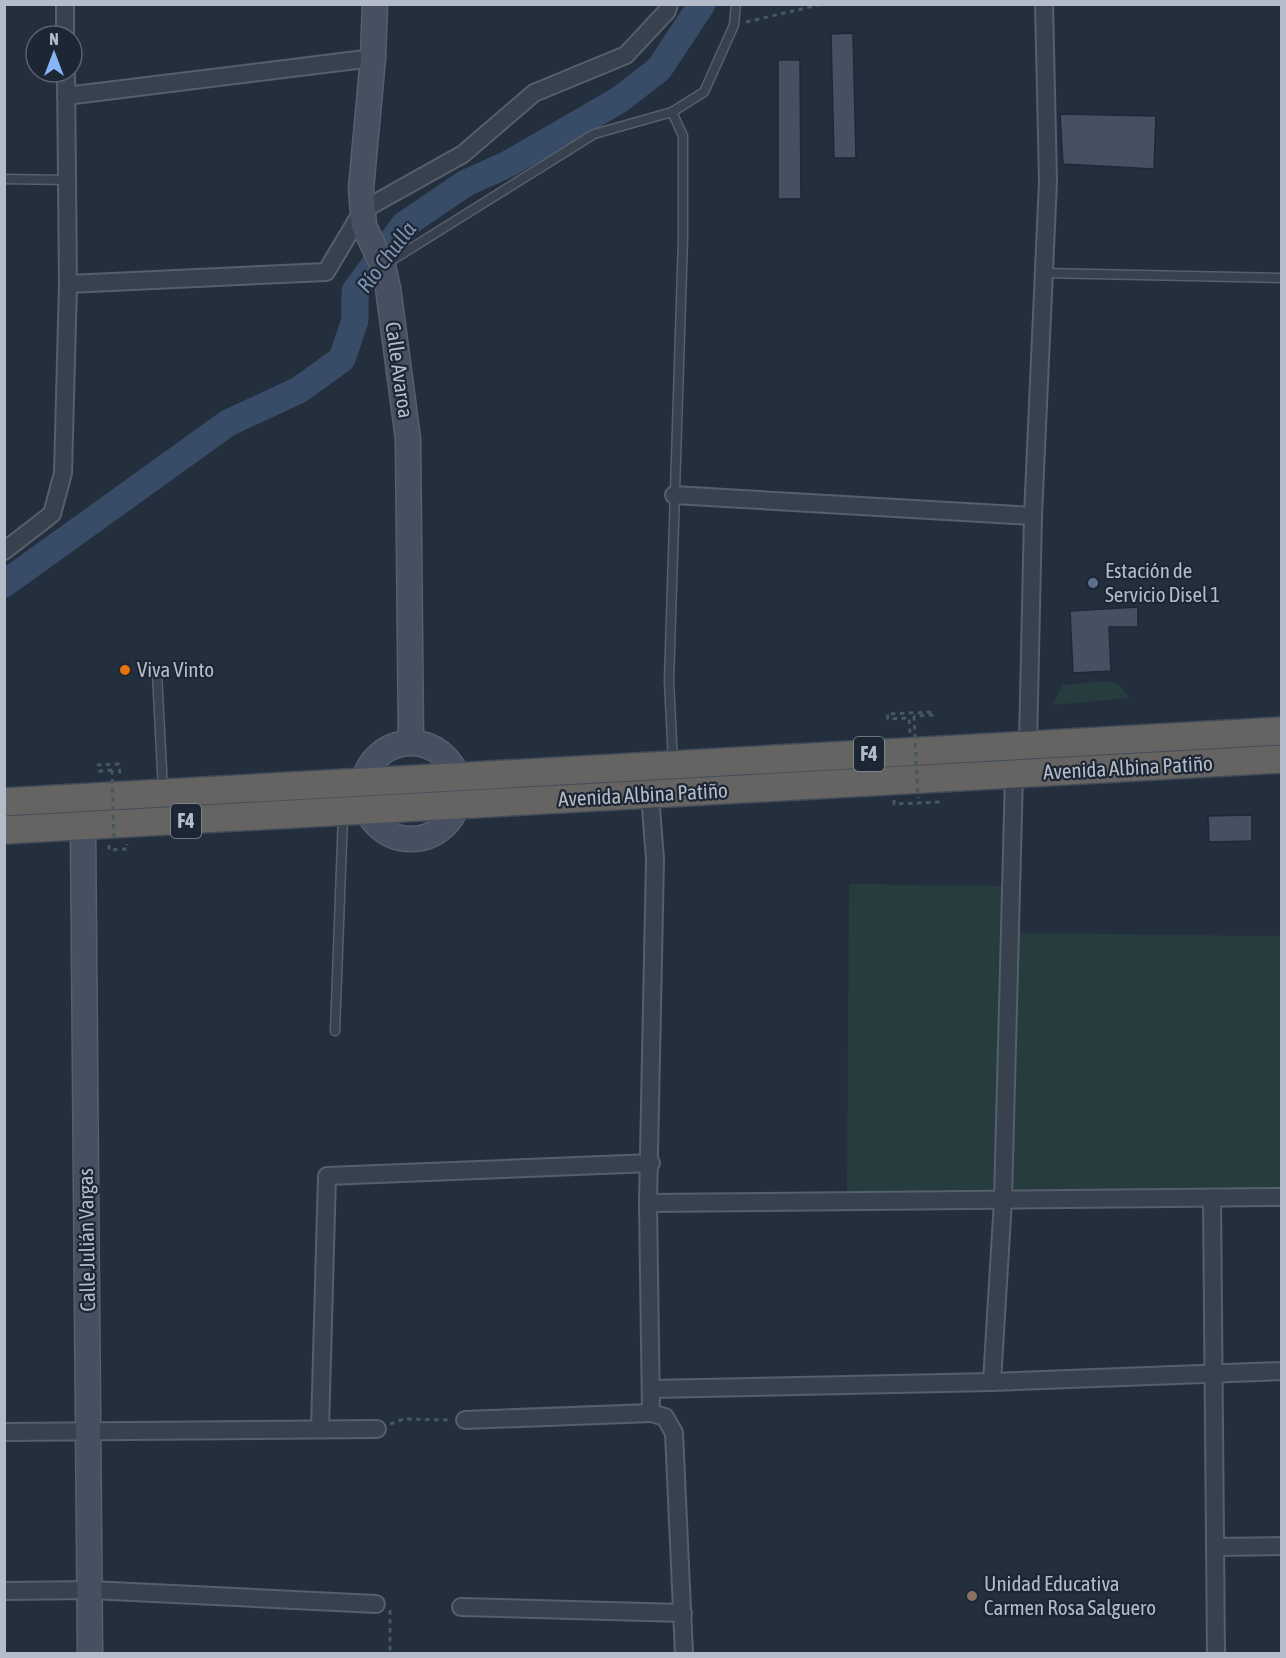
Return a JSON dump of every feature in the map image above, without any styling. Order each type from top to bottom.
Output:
[{"type":"highway","name":"Avenida Albina Patiño","points":[[4,802],[1281,731]]},
{"type":"highway","name":"Avenida Albina Patiño","points":[[4,830],[1281,759]]},
{"type":"main road","name":"Calle Avaroa","points":[[375,4],[374,58],[361,189],[364,226],[383,265],[408,439],[411,742]]},
{"type":"main road","points":[[355,811],[364,782],[375,758],[385,750],[411,742],[426,745],[440,753],[450,764],[456,777],[456,806]]},
{"type":"main road","name":"Calle Julián Vargas","points":[[83,826],[90,1653]]},
{"type":"street","points":[[65,4],[65,24]]},
{"type":"street","points":[[1028,745],[1033,516],[1048,181],[1044,4]]},
{"type":"street","points":[[68,284],[326,272],[363,210],[463,154],[534,93],[626,55],[664,7]]},
{"type":"street","points":[[66,96],[374,58]]},
{"type":"street","points":[[4,551],[52,514],[63,473],[68,284],[66,84]]},
{"type":"street","points":[[674,495],[1033,516]]},
{"type":"street","points":[[992,1382],[1003,1200],[1014,774]]},
{"type":"street","points":[[650,795],[655,859],[651,1163],[648,1203],[651,1413]]},
{"type":"street","points":[[320,1429],[327,1176],[651,1163]]},
{"type":"street","points":[[648,1203],[1281,1197]]},
{"type":"street","points":[[1212,1199],[1216,1653]]},
{"type":"street","points":[[651,1389],[992,1382],[1281,1371]]},
{"type":"street","points":[[465,1420],[651,1413],[665,1417],[674,1433],[684,1653]]},
{"type":"street","points":[[4,1432],[377,1429]]},
{"type":"street","points":[[1215,1547],[1281,1546]]},
{"type":"street","points":[[4,1591],[91,1590],[376,1604]]},
{"type":"street","points":[[461,1607],[683,1613]]},
{"type":"lane","points":[[383,265],[594,134],[672,112],[704,92],[734,25],[736,4]]},
{"type":"lane","points":[[672,112],[684,136],[669,681],[673,765]]},
{"type":"lane","points":[[4,179],[67,180]]},
{"type":"lane","points":[[1044,273],[1281,278]]},
{"type":"lane","points":[[157,673],[163,794]]},
{"type":"lane","points":[[335,1031],[355,811]]},
{"type":"path","points":[[734,25],[823,4]]},
{"type":"path","points":[[909,718],[888,719],[887,714],[933,712],[933,715],[914,716],[918,798]]},
{"type":"path","points":[[109,850],[128,849],[127,842],[114,842],[112,770],[99,771],[98,765],[120,764]]},
{"type":"path","points":[[377,1429],[404,1419],[465,1420]]},
{"type":"path","points":[[376,1604],[390,1602],[390,1653]]},
{"type":"green space","points":[[1108,681],[1119,685],[1130,698],[1052,705],[1063,685]]},
{"type":"green space","points":[[849,884],[1003,886],[998,1188],[989,1191],[847,1195]]},
{"type":"green space","points":[[1019,933],[1281,936],[1281,1191],[1013,1193]]},
{"type":"building","points":[[853,33],[856,158],[834,158],[831,34]]},
{"type":"building","points":[[778,60],[800,60],[801,199],[778,199]]},
{"type":"building","points":[[1060,114],[1156,116],[1154,169],[1063,164]]},
{"type":"building","points":[[1138,607],[1138,627],[1109,627],[1111,671],[1073,673],[1070,611]]},
{"type":"building","points":[[1252,815],[1252,841],[1209,842],[1208,816]]},
{"type":"waterway","name":"Río Chulla","points":[[4,584],[228,423],[299,390],[342,359],[355,320],[355,291],[404,225],[466,183],[508,164],[619,100],[659,69],[702,4]]},
{"type":"place","name":"Estación de Servicio Disel 1","points":[[1093,583]]},
{"type":"place","name":"Viva Vinto","points":[[125,670]]},
{"type":"place","name":"Unidad Educativa Carmen Rosa Salguero","points":[[972,1596]]}]
